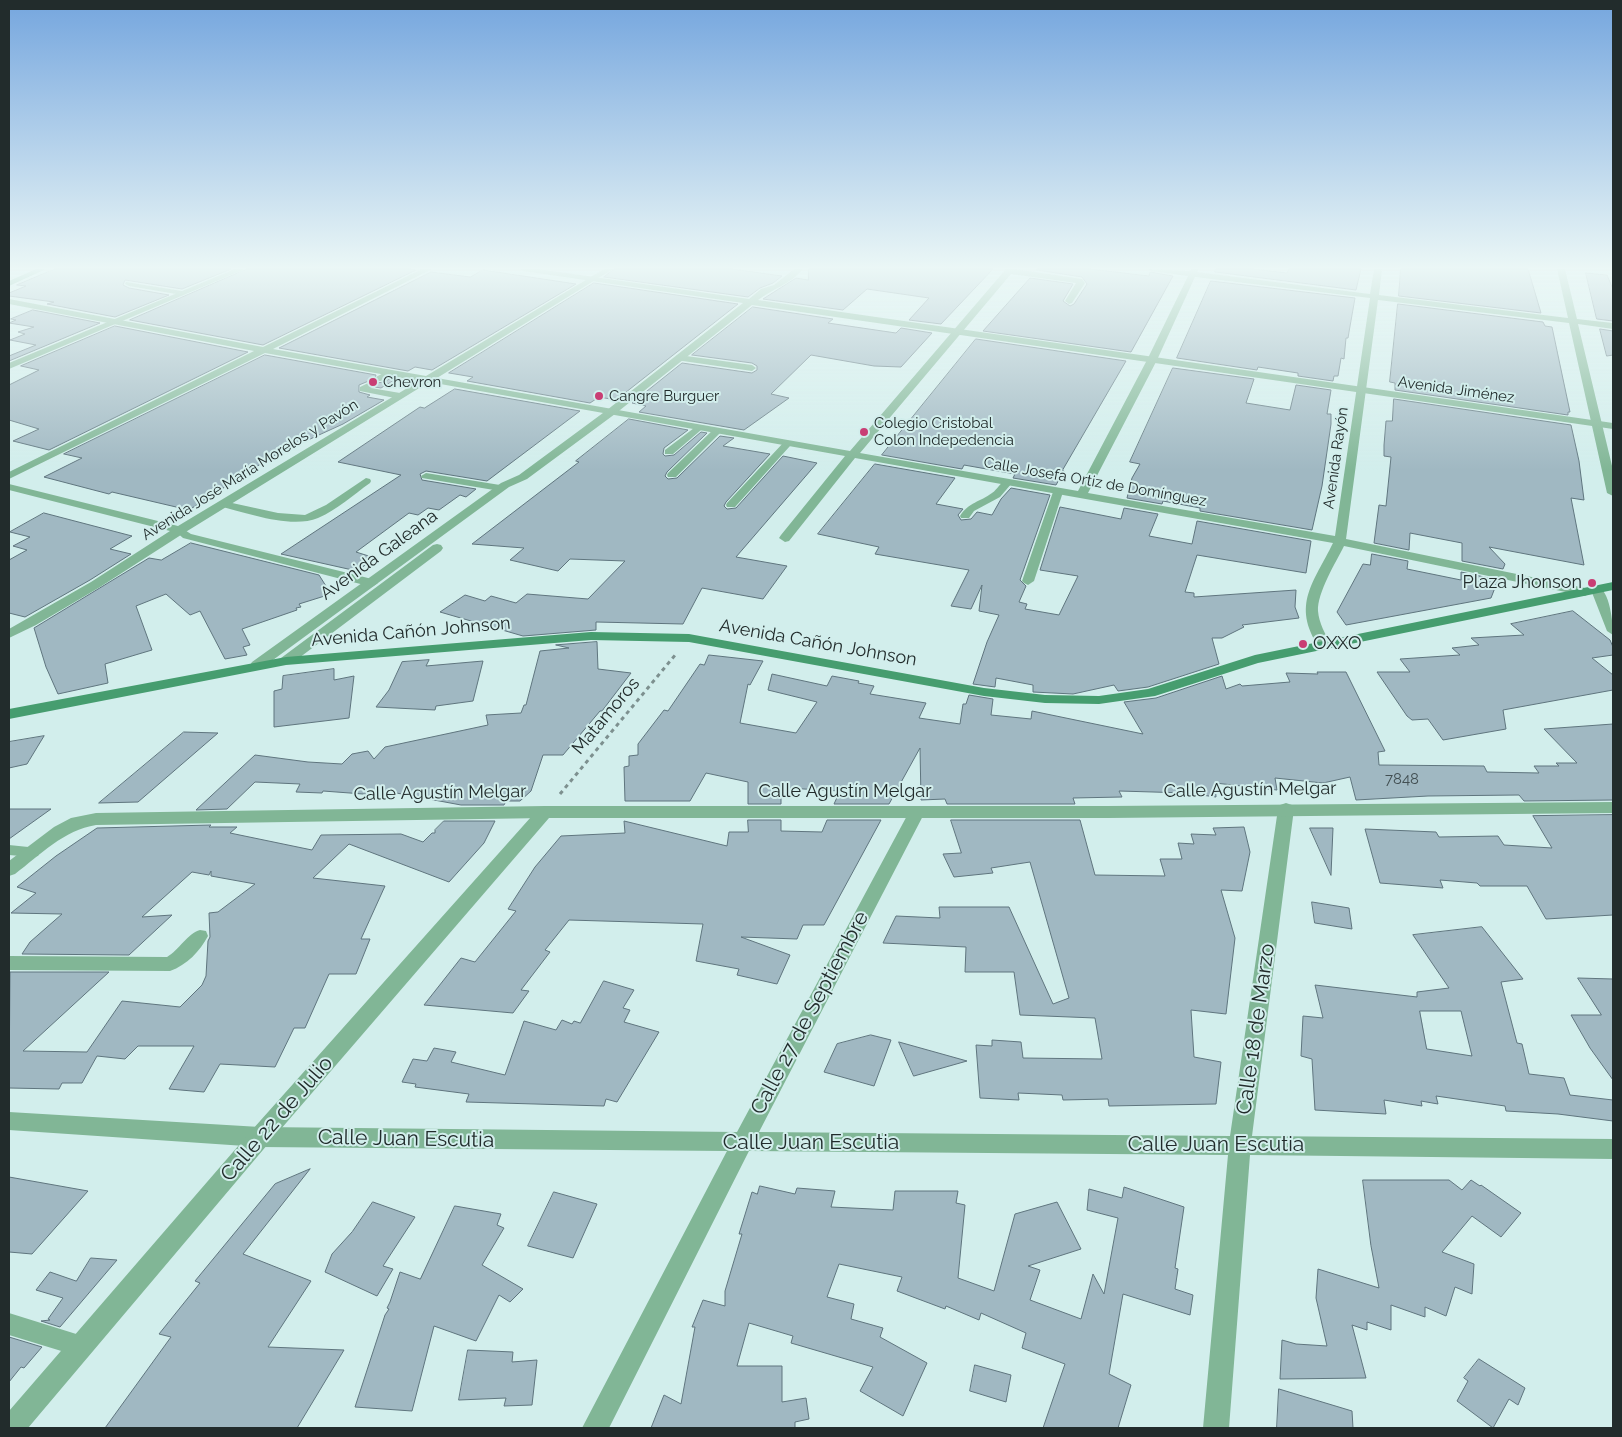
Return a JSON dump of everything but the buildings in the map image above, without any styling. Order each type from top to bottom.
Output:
[{"type":"main road","name":"Avenida Cañón Johnson","points":[[9,714],[257,665],[286,661],[591,636],[689,638],[984,692],[1045,699],[1099,700],[1150,693],[1255,659],[1613,586]]},
{"type":"street","points":[[9,366],[79,336]]},
{"type":"street","name":"Calle Josefa Ortiz de Domínguez","points":[[188,336],[1340,541],[1591,591]]},
{"type":"street","points":[[9,476],[291,336]]},
{"type":"street","name":"Avenida José María Morelos y Pavón","points":[[9,634],[113,576],[180,530],[499,336]]},
{"type":"street","name":"Avenida Galeana","points":[[257,665],[500,488],[523,477],[611,412],[707,336]]},
{"type":"street","points":[[785,538],[852,455],[955,336]]},
{"type":"street","name":"Avenida Jiménez","points":[[993,336],[1613,426]]},
{"type":"street","points":[[1081,496],[1163,336]]},
{"type":"street","name":"Avenida Rayón","points":[[1324,644],[1314,625],[1311,610],[1314,596],[1340,541],[1368,336]]},
{"type":"street","points":[[1577,336],[1613,493]]},
{"type":"street","name":"Avenida Galeana","points":[[286,661],[518,486],[523,477]]},
{"type":"street","points":[[9,487],[180,530]]},
{"type":"street","name":"Calle Agustín Melgar","points":[[32,852],[60,831],[77,822],[96,818],[545,812],[917,812],[1613,807]]},
{"type":"street","name":"Calle 18 de Marzo","points":[[1216,1428],[1240,1145],[1286,809]]},
{"type":"street","name":"Calle 22 de Julio","points":[[11,1428],[260,1137],[545,812]]},
{"type":"street","name":"Calle 27 de Septiembre","points":[[595,1428],[742,1143],[917,812]]},
{"type":"street","points":[[9,870],[32,852]]},
{"type":"street","name":"Calle Juan Escutia","points":[[9,1121],[260,1137],[742,1143],[1613,1149]]},
{"type":"lane","points":[[679,358],[752,368]]},
{"type":"lane","points":[[379,379],[389,373]]},
{"type":"lane","points":[[370,385],[363,389],[400,396]]},
{"type":"lane","points":[[669,452],[698,428]]},
{"type":"lane","points":[[672,474],[717,431]]},
{"type":"lane","points":[[731,505],[787,444]]},
{"type":"lane","points":[[426,476],[500,488]]},
{"type":"lane","points":[[223,504],[292,518],[306,518],[318,513],[366,481]]},
{"type":"lane","points":[[965,516],[970,510],[996,495],[1007,483]]},
{"type":"lane","points":[[1028,581],[1058,492]]},
{"type":"lane","points":[[180,530],[187,536],[372,582]]},
{"type":"lane","points":[[1591,591],[1613,631]]},
{"type":"lane","points":[[9,850],[32,852]]},
{"type":"lane","points":[[9,964],[170,964],[183,956],[200,936]]},
{"type":"lane","points":[[9,1324],[81,1346]]},
{"type":"path","name":"Matamoros","points":[[545,812],[689,638]]},
{"type":"place","name":"Chevron","points":[[373,382]]},
{"type":"place","name":"Cangre Burguer","points":[[599,396]]},
{"type":"place","name":"Colegio Cristobal Colon Indepedencia","points":[[864,432]]},
{"type":"place","name":"Plaza Jhonson","points":[[1592,583]]},
{"type":"place","name":"OXXO","points":[[1303,644]]}]
